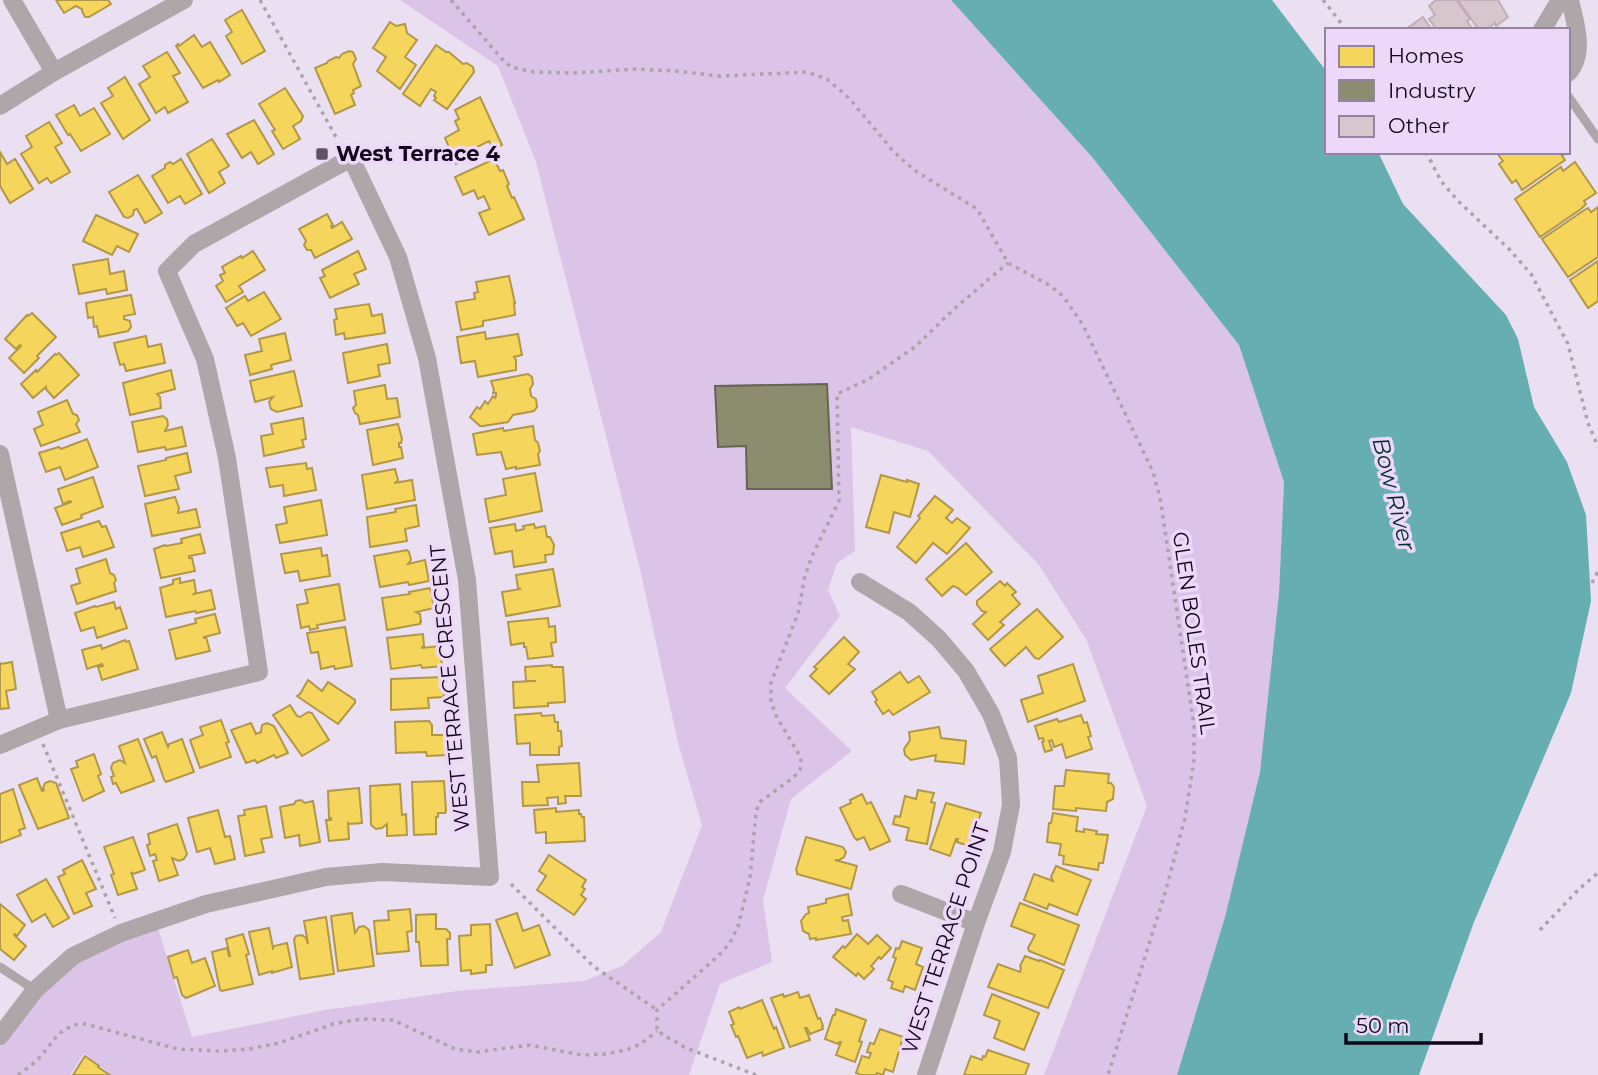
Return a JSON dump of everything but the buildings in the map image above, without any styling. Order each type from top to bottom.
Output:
[{"type":"street","points":[[12,0],[54,72]]},
{"type":"street","points":[[0,106],[54,72],[184,0]]},
{"type":"street","points":[[1541,27],[1560,0]]},
{"type":"street","points":[[1570,0],[1578,38],[1577,56],[1570,71]]},
{"type":"street","name":"WEST TERRACE CRESCENT","points":[[0,1036],[35,990],[73,956],[121,933],[206,904],[326,877],[382,872],[490,877],[467,580],[427,358],[398,257],[351,158],[194,244],[167,271],[205,359],[227,458],[259,672],[59,720]]},
{"type":"street","points":[[0,454],[59,720],[0,745]]},
{"type":"street","name":"WEST TERRACE POINT","points":[[860,582],[909,612],[939,639],[966,671],[991,714],[1008,758],[1011,805],[1002,852],[926,1075]]},
{"type":"street","points":[[901,894],[976,923]]},
{"type":"lane","points":[[1570,99],[1598,139]]},
{"type":"lane","points":[[0,967],[35,990]]},
{"type":"path","points":[[260,0],[337,139]]},
{"type":"path","points":[[18,1075],[31,1066],[56,1035],[81,1023],[178,1049],[219,1051],[279,1043],[333,1024],[361,1019],[393,1020],[455,1049],[477,1052],[530,1045],[581,1055],[607,1054],[642,1044],[657,1031],[657,1010],[729,944],[738,927],[750,878],[756,812],[760,802],[800,770],[801,758],[775,714],[771,700],[771,683],[798,613],[812,556],[839,501],[837,394],[869,379],[916,346],[1008,263],[977,209],[914,170],[893,151],[836,86],[818,75],[785,72],[720,76],[636,69],[573,73],[521,70],[502,60],[451,0]]},
{"type":"path","points":[[1323,0],[1343,28]]},
{"type":"path","points":[[1427,154],[1441,180],[1458,201],[1509,248],[1531,274],[1568,344],[1588,423],[1598,447]]},
{"type":"path","name":"GLEN BOLES TRAIL","points":[[1008,263],[1049,285],[1063,296],[1072,308],[1083,325],[1153,472],[1160,497],[1194,726],[1194,760],[1185,818],[1165,893],[1108,1075]]},
{"type":"path","points":[[1592,583],[1598,570]]},
{"type":"path","points":[[36,728],[121,933]]},
{"type":"path","points":[[1540,930],[1598,873]]},
{"type":"path","points":[[511,884],[593,966],[657,1010]]},
{"type":"path","points":[[657,1031],[684,1047],[755,1075]]},
{"type":"shaded area","points":[[400,0],[951,0],[1092,157],[1239,345],[1284,482],[1279,593],[1260,772],[1225,917],[1177,1075],[1044,1075],[1147,806],[1086,639],[1039,565],[928,451],[851,427],[855,551],[837,563],[828,590],[840,616],[785,688],[852,751],[791,799],[763,900],[772,962],[720,984],[689,1075],[112,1075],[84,1053],[70,1075],[0,1075],[0,1036],[73,956],[156,922],[192,1037],[325,1010],[457,991],[584,981],[622,966],[661,932],[702,825],[678,743],[640,569],[536,162],[498,66]]},
{"type":"water","name":"Bow River","points":[[951,0],[1272,0],[1325,69],[1325,154],[1379,154],[1403,204],[1506,315],[1518,339],[1534,407],[1567,462],[1586,515],[1591,601],[1571,693],[1474,922],[1419,1075],[1177,1075],[1225,917],[1260,772],[1279,593],[1284,482],[1239,345],[1092,157]]},
{"type":"place","name":"West Terrace 4","points":[[322,154]]}]
